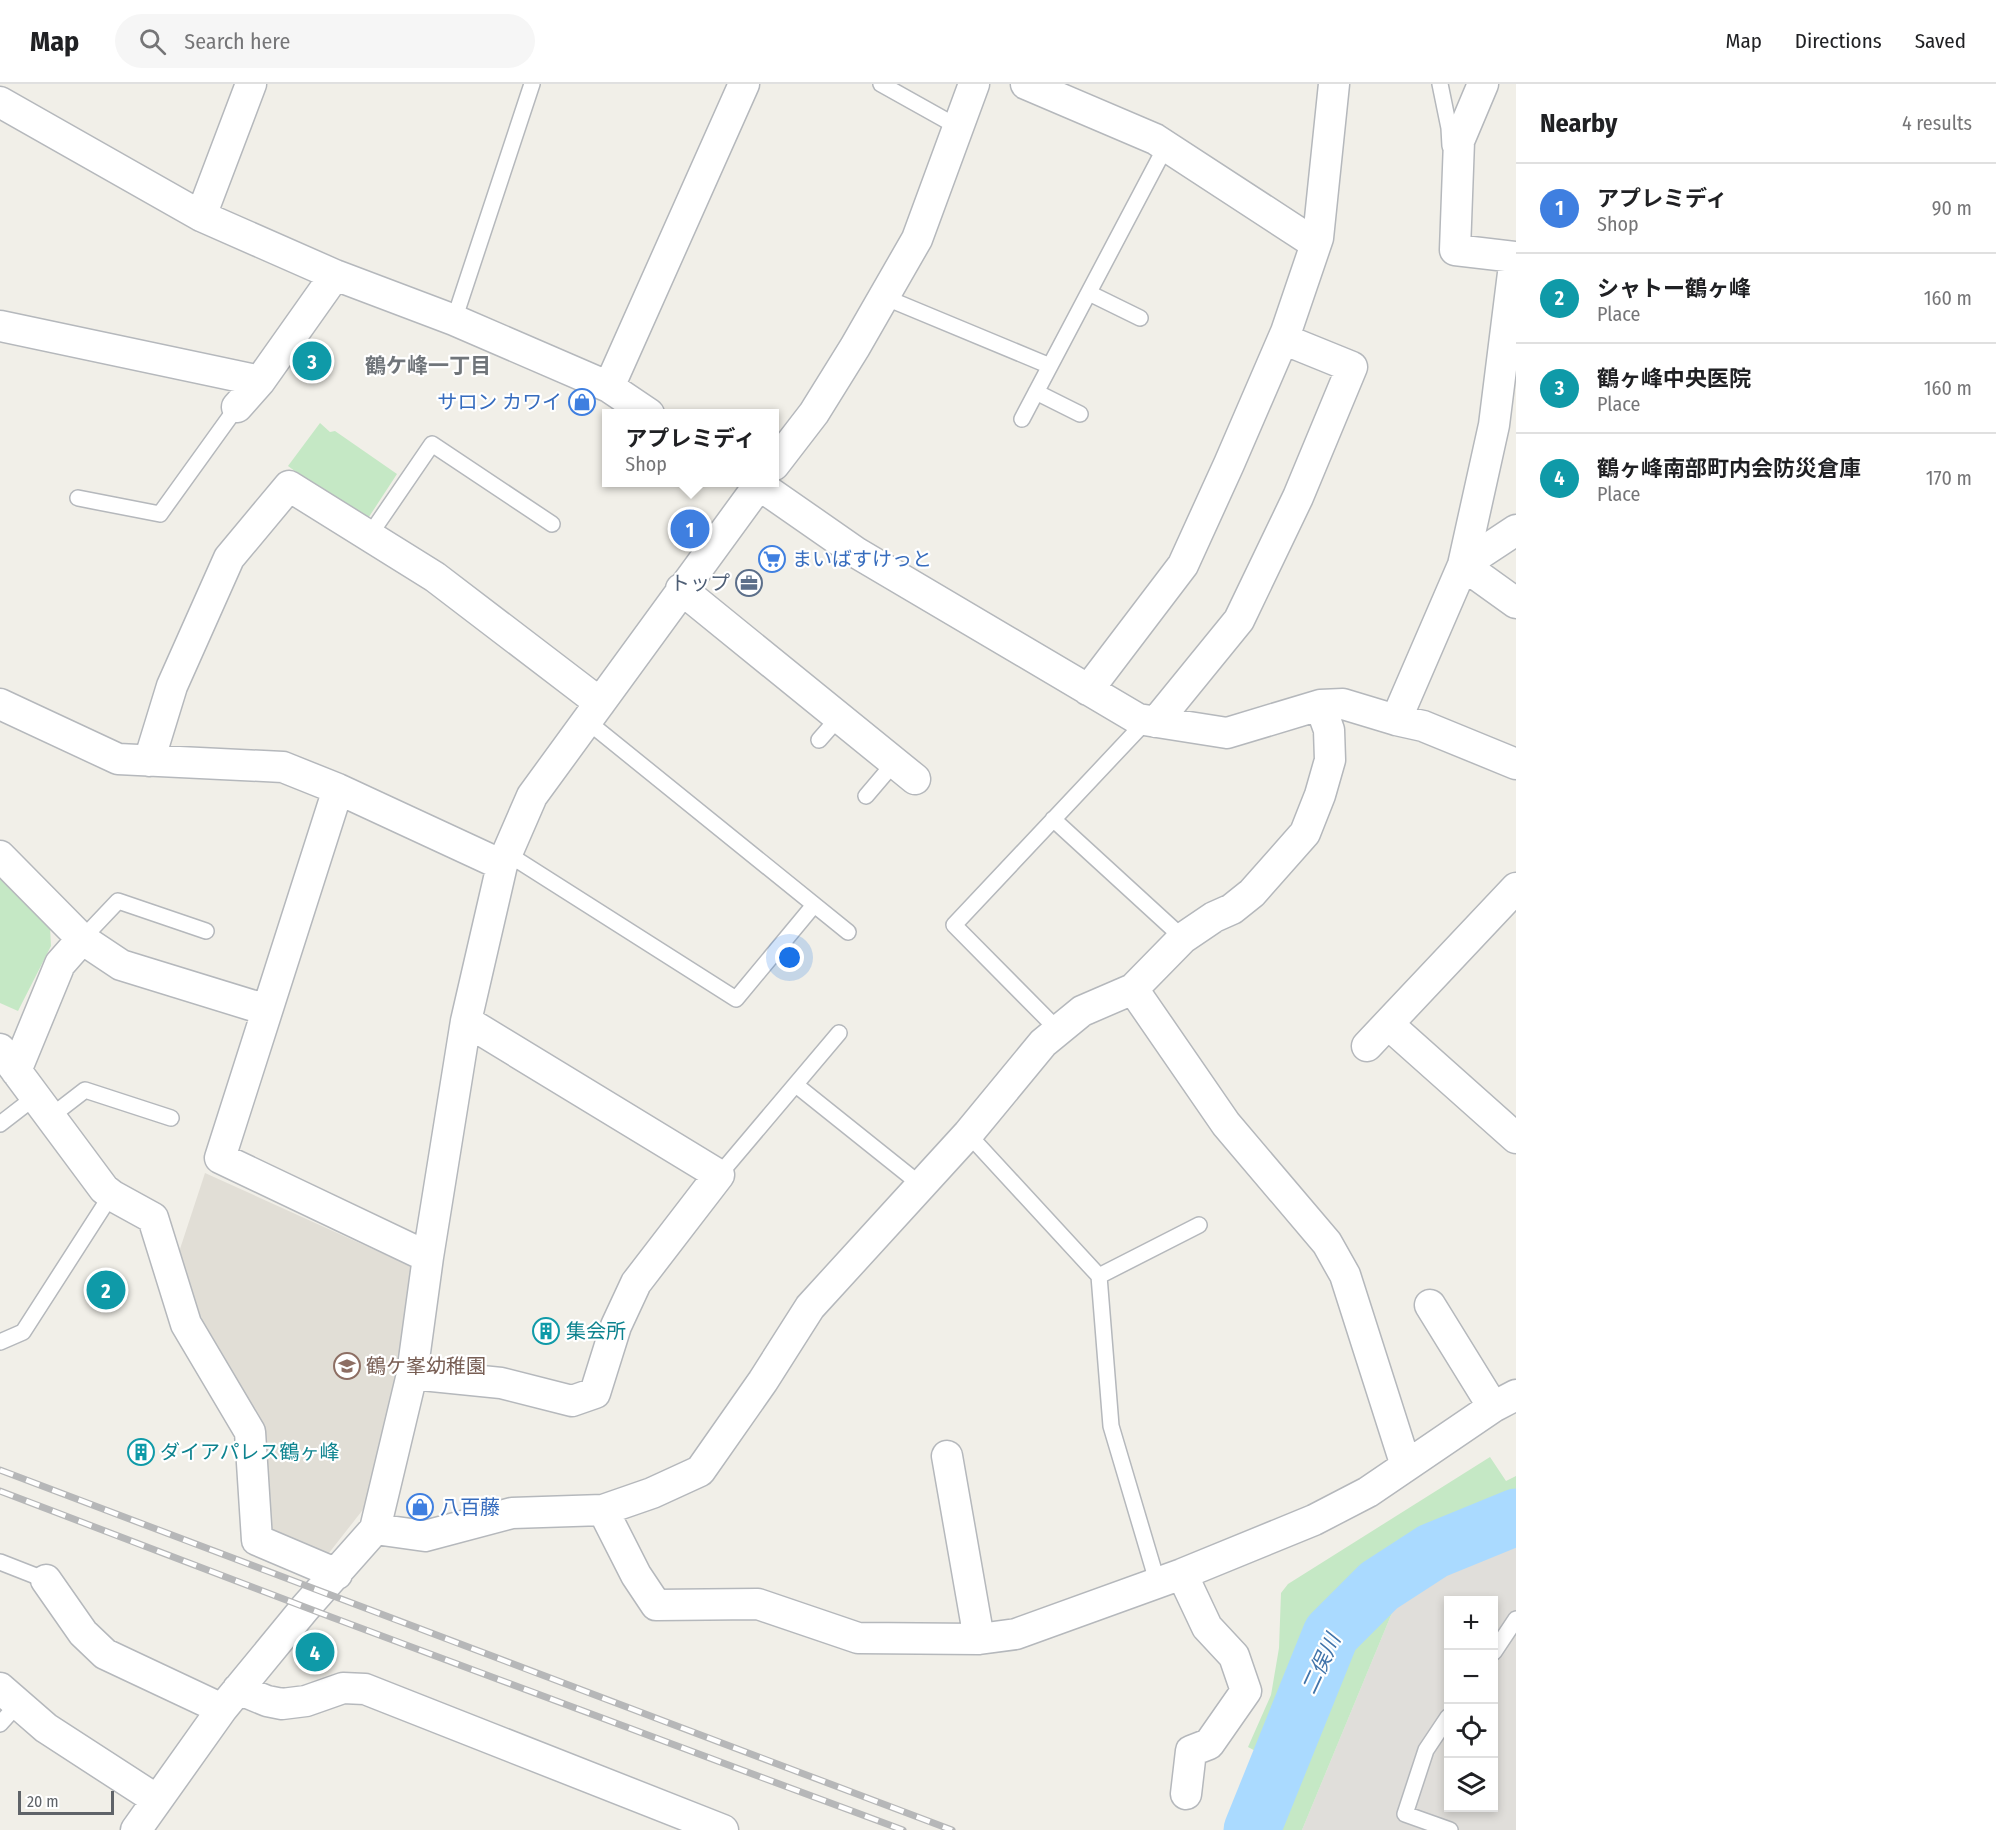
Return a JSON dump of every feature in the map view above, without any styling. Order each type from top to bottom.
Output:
[{"type":"street","points":[[201,216],[251,84]]},
{"type":"street","points":[[609,387],[744,84]]},
{"type":"street","points":[[779,457],[814,413],[917,239],[974,84]]},
{"type":"street","points":[[1026,84],[1155,139],[1316,244]]},
{"type":"street","points":[[1088,690],[1183,565],[1283,339],[1316,244],[1334,84]]},
{"type":"street","points":[[1396,720],[1463,565],[1494,425],[1515,257],[1455,250],[1459,141],[1483,84]]},
{"type":"street","points":[[0,102],[201,216],[335,275],[454,320],[609,387],[642,409]]},
{"type":"street","points":[[237,407],[260,381],[335,275]]},
{"type":"street","points":[[0,326],[260,381]]},
{"type":"street","points":[[1151,721],[1239,620],[1298,496],[1352,367],[1283,339]]},
{"type":"street","points":[[148,761],[172,686],[229,558],[289,486],[435,578],[594,712]]},
{"type":"street","points":[[136,1830],[230,1699],[305,1608],[375,1529],[411,1374],[466,1021],[505,859],[532,796],[756,487]]},
{"type":"street","points":[[772,487],[857,553],[1138,719],[1227,733],[1320,705],[1343,704],[1423,726],[1516,764]]},
{"type":"street","points":[[1463,565],[1516,530]]},
{"type":"street","points":[[1463,565],[1516,603]]},
{"type":"street","points":[[681,589],[905,771]]},
{"type":"street","points":[[0,704],[118,759],[283,767],[505,859]]},
{"type":"street","points":[[375,1529],[425,1536],[512,1513],[603,1510],[652,1493],[700,1471],[763,1382],[810,1307],[968,1134],[1043,1043],[1082,1011],[1133,989],[1183,938],[1214,917],[1232,909],[1252,893],[1305,833],[1320,795],[1330,760],[1329,730],[1320,705]]},
{"type":"street","points":[[338,789],[220,1158],[428,1257]]},
{"type":"street","points":[[0,856],[82,939],[121,965],[267,1010]]},
{"type":"street","points":[[1367,1046],[1516,888]]},
{"type":"street","points":[[82,939],[60,964],[8,1060],[104,1189],[153,1218],[186,1324],[250,1432],[257,1540],[337,1574]]},
{"type":"street","points":[[1133,989],[1227,1124],[1327,1243],[1344,1275],[1406,1466]]},
{"type":"street","points":[[411,1374],[501,1383],[572,1401],[595,1393],[616,1326],[636,1283],[719,1175],[466,1021]]},
{"type":"street","points":[[1388,1024],[1516,1138]]},
{"type":"street","points":[[603,1510],[636,1575],[656,1605],[758,1604],[858,1638],[979,1639],[1016,1634],[1314,1520],[1368,1492],[1504,1401],[1430,1305]]},
{"type":"street","points":[[947,1456],[979,1639]]},
{"type":"street","points":[[1169,1577],[1207,1627],[1234,1656],[1246,1691],[1209,1744],[1191,1750],[1186,1794]]},
{"type":"street","points":[[45,1580],[83,1633],[105,1654],[230,1699],[282,1704],[306,1701],[343,1688],[365,1689],[723,1830]]},
{"type":"street","points":[[6,1706],[46,1728],[157,1800]]},
{"type":"lane","points":[[454,320],[532,84]]},
{"type":"lane","points":[[881,84],[958,127]]},
{"type":"lane","points":[[1440,84],[1449,128],[1455,250]]},
{"type":"lane","points":[[1022,419],[1166,146]]},
{"type":"lane","points":[[1089,293],[1140,318]]},
{"type":"lane","points":[[884,297],[1050,366]]},
{"type":"lane","points":[[1036,392],[1080,414]]},
{"type":"lane","points":[[78,498],[160,514],[237,407]]},
{"type":"lane","points":[[369,536],[432,444],[552,524]]},
{"type":"lane","points":[[594,712],[814,905],[848,932]]},
{"type":"lane","points":[[819,740],[840,716]]},
{"type":"lane","points":[[1058,1030],[954,925],[1053,819],[1151,721]]},
{"type":"lane","points":[[866,796],[905,771]]},
{"type":"lane","points":[[1053,819],[1183,938]]},
{"type":"lane","points":[[505,859],[736,999],[814,905]]},
{"type":"lane","points":[[82,939],[118,901],[206,931]]},
{"type":"lane","points":[[719,1175],[839,1033]]},
{"type":"lane","points":[[796,1085],[921,1185]]},
{"type":"lane","points":[[0,1124],[85,1090],[171,1118]]},
{"type":"lane","points":[[968,1134],[1099,1276],[1111,1426],[1169,1577]]},
{"type":"lane","points":[[0,1342],[23,1332],[111,1194]]},
{"type":"lane","points":[[1099,1276],[1199,1225]]},
{"type":"lane","points":[[0,1562],[45,1580]]},
{"type":"lane","points":[[1495,1650],[1516,1619]]},
{"type":"lane","points":[[1444,1724],[1426,1750],[1405,1814],[1450,1830]]},
{"type":"shaded area","points":[[205,1173],[419,1270],[401,1382],[365,1507],[325,1558],[263,1537],[254,1423],[192,1321],[179,1252]]},
{"type":"shaded area","points":[[1516,1544],[1516,1830],[1302,1830],[1394,1608],[1414,1588]]},
{"type":"green space","points":[[320,423],[330,432],[335,431],[397,474],[365,523],[288,466]]},
{"type":"green space","points":[[0,877],[50,927],[51,946],[18,1011],[0,1003]]},
{"type":"green space","points":[[1490,1457],[1506,1481],[1516,1476],[1516,1544],[1414,1588],[1394,1608],[1302,1830],[1273,1830],[1295,1772],[1248,1747],[1271,1695],[1279,1648],[1281,1593],[1288,1584]]},
{"type":"waterway","name":"二俣川","points":[[1252,1830],[1331,1634],[1379,1586],[1433,1551],[1516,1517]]},
{"type":"railway","points":[[0,1470],[952,1830]]},
{"type":"railway","points":[[0,1491],[903,1830]]},
{"type":"place","name":"鶴ヶ峰中央医院","points":[[312,361]]},
{"type":"place","name":"サロン カワイ","points":[[582,402]]},
{"type":"place","name":"アプレミディ","points":[[690,529]]},
{"type":"place","name":"まいばすけっと","points":[[772,559]]},
{"type":"place","name":"トップ","points":[[749,583]]},
{"type":"place","name":"シャトー鶴ヶ峰","points":[[106,1290]]},
{"type":"place","name":"集会所","points":[[546,1331]]},
{"type":"place","name":"鶴ケ峯幼稚園","points":[[347,1366]]},
{"type":"place","name":"ダイアパレス鶴ヶ峰","points":[[141,1452]]},
{"type":"place","name":"八百藤","points":[[420,1507]]},
{"type":"place","name":"鶴ヶ峰南部町内会防災倉庫","points":[[315,1652]]},
{"type":"district","name":"鶴ケ峰一丁目","points":[[428,366]]}]
